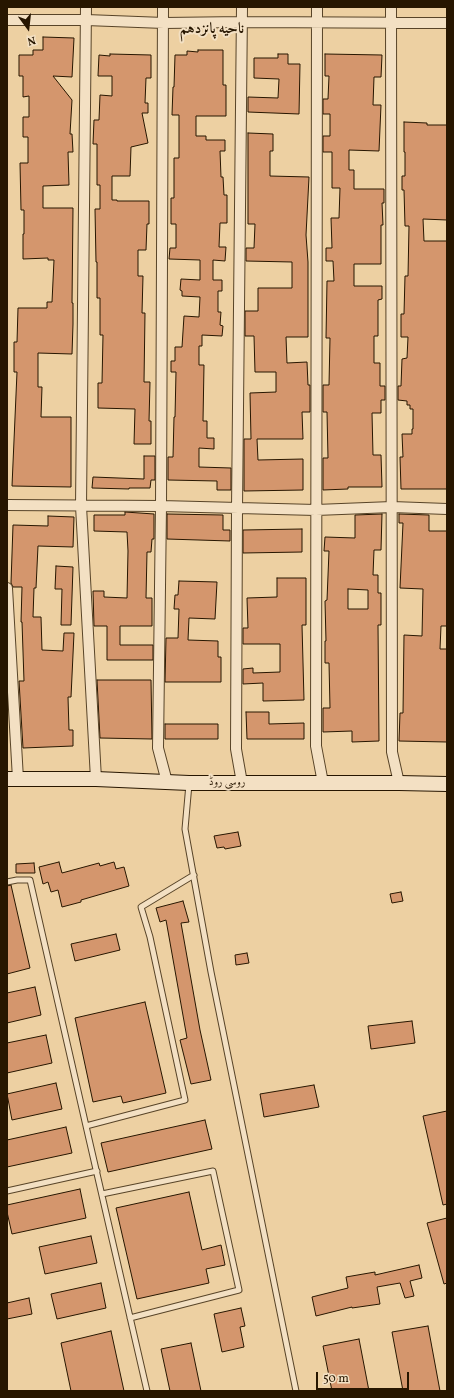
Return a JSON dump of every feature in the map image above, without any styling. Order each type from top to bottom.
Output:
[{"type":"main road","name":"روسی روڈ","points":[[13,779],[96,779],[189,783],[447,784]]},
{"type":"street","points":[[86,7],[81,506],[96,779]]},
{"type":"street","points":[[163,7],[161,506],[158,748],[167,782]]},
{"type":"street","points":[[242,7],[236,749],[242,783]]},
{"type":"street","points":[[316,7],[318,22],[316,746],[323,783]]},
{"type":"street","points":[[391,7],[392,752],[399,783]]},
{"type":"street","points":[[7,20],[86,20],[164,23],[447,23]]},
{"type":"street","points":[[7,505],[161,506],[316,510],[392,507],[447,509]]},
{"type":"street","points":[[7,588],[13,779]]},
{"type":"lane","points":[[189,783],[185,829],[213,980],[296,1391]]},
{"type":"lane","points":[[86,1126],[185,1100],[150,937],[141,907],[194,875]]},
{"type":"lane","points":[[7,882],[30,880],[147,1391]]},
{"type":"lane","points":[[7,1191],[96,1171]]},
{"type":"lane","points":[[102,1194],[213,1171],[239,1290],[130,1318]]},
{"type":"building","points":[[43,37],[74,38],[72,77],[53,76],[72,100],[70,134],[72,134],[73,152],[68,152],[69,185],[43,186],[43,208],[73,208],[72,354],[38,353],[38,387],[42,387],[41,417],[71,417],[71,487],[12,486],[17,372],[14,372],[14,342],[17,342],[18,308],[47,308],[47,302],[52,302],[54,260],[48,260],[48,258],[23,259],[24,210],[21,210],[20,163],[28,163],[28,137],[23,137],[23,117],[29,117],[29,96],[23,97],[23,76],[19,76],[19,55],[33,55],[33,50],[43,50]]},
{"type":"building","points":[[198,50],[223,50],[223,85],[226,85],[226,116],[196,116],[196,136],[206,136],[206,140],[225,140],[225,151],[220,151],[221,177],[223,177],[224,195],[227,195],[227,223],[220,223],[219,247],[226,247],[225,261],[213,260],[213,280],[222,280],[222,291],[218,291],[218,312],[221,312],[220,325],[223,326],[222,336],[202,335],[202,346],[199,346],[199,365],[204,365],[203,421],[207,421],[207,438],[214,438],[214,449],[199,448],[199,467],[231,468],[231,490],[217,490],[217,481],[168,480],[168,457],[173,457],[175,417],[176,372],[171,372],[171,361],[175,361],[175,347],[182,347],[184,316],[199,317],[200,297],[182,296],[182,291],[180,290],[181,279],[200,280],[200,260],[169,259],[170,248],[176,248],[176,224],[171,224],[171,198],[174,198],[174,158],[179,158],[179,115],[172,115],[175,55],[187,55],[187,51],[198,52]]},
{"type":"building","points":[[110,54],[151,55],[151,78],[146,78],[145,103],[148,103],[148,113],[142,113],[148,143],[131,147],[130,176],[112,176],[112,200],[149,201],[149,224],[147,224],[146,250],[138,250],[138,276],[143,276],[142,313],[145,313],[144,382],[150,382],[149,421],[151,421],[151,444],[134,444],[135,409],[98,408],[98,383],[102,383],[103,335],[100,335],[100,298],[97,298],[96,262],[95,209],[100,209],[100,185],[97,185],[97,144],[93,144],[94,120],[99,120],[100,95],[112,96],[112,76],[98,76],[99,55],[110,56]]},
{"type":"building","points":[[278,54],[288,54],[288,64],[300,64],[299,114],[248,112],[248,97],[278,98],[279,79],[254,78],[254,58],[278,58]]},
{"type":"building","points":[[325,54],[382,55],[381,77],[374,77],[373,105],[381,105],[379,151],[349,150],[349,170],[354,170],[354,189],[384,189],[384,203],[382,203],[383,225],[381,225],[381,264],[354,264],[354,286],[382,286],[382,299],[378,300],[378,336],[374,336],[374,363],[380,363],[380,386],[385,386],[385,400],[381,400],[381,413],[372,413],[373,455],[381,455],[382,487],[348,487],[348,489],[323,490],[323,458],[328,458],[327,412],[323,412],[323,385],[329,385],[330,338],[326,338],[327,281],[334,281],[333,261],[326,261],[326,248],[332,248],[331,218],[339,218],[340,188],[332,188],[332,152],[323,152],[323,136],[330,136],[330,114],[323,114],[323,99],[328,99],[329,76],[325,76]]},
{"type":"building","points":[[404,122],[427,123],[427,125],[447,125],[447,220],[423,219],[424,241],[447,241],[447,489],[401,489],[400,457],[403,457],[402,434],[412,434],[413,429],[413,409],[410,409],[410,405],[407,405],[407,401],[398,400],[398,386],[401,386],[402,359],[407,358],[408,337],[401,337],[401,314],[404,314],[405,276],[408,276],[409,226],[405,226],[404,190],[402,190],[402,176],[405,176]]},
{"type":"building","points":[[248,133],[273,134],[273,151],[270,151],[270,176],[309,177],[306,235],[308,262],[308,337],[286,337],[287,363],[307,362],[308,385],[310,385],[310,412],[302,412],[303,439],[257,439],[258,460],[303,459],[303,490],[244,491],[244,439],[251,439],[250,393],[276,392],[276,372],[255,372],[254,336],[245,336],[245,311],[258,311],[258,288],[292,288],[292,262],[246,261],[246,248],[254,248],[255,224],[248,224]]},
{"type":"building","points":[[144,456],[155,456],[155,480],[151,480],[150,488],[92,488],[93,477],[144,479]]},
{"type":"building","points":[[125,512],[154,514],[154,539],[152,539],[151,552],[147,552],[146,598],[152,598],[152,626],[120,626],[120,645],[153,645],[153,660],[107,660],[107,626],[94,626],[93,591],[104,591],[104,597],[127,598],[128,551],[127,532],[94,531],[94,515],[125,515]]},
{"type":"building","points":[[167,514],[223,515],[223,530],[230,530],[230,541],[167,539]]},
{"type":"building","points":[[382,514],[381,550],[374,550],[373,575],[378,575],[378,593],[381,593],[381,625],[378,625],[379,741],[352,742],[352,731],[323,732],[323,708],[330,708],[329,663],[325,663],[325,601],[327,600],[329,551],[324,551],[325,537],[355,538],[355,515]],"holes":[[[348,589],[368,590],[368,609],[348,609]]]},
{"type":"building","points":[[399,514],[429,515],[429,531],[447,531],[447,626],[441,626],[440,649],[447,649],[447,742],[399,741],[400,713],[403,713],[404,635],[422,636],[423,589],[400,588],[403,523],[399,523]]},
{"type":"building","points":[[48,516],[74,517],[73,547],[38,546],[33,617],[41,617],[42,650],[63,651],[64,633],[74,633],[71,697],[68,697],[69,730],[73,730],[73,746],[23,748],[19,681],[24,681],[21,622],[22,587],[13,587],[11,583],[13,525],[48,526]]},
{"type":"building","points":[[302,529],[302,552],[243,553],[243,530]]},
{"type":"building","points":[[56,566],[73,567],[71,625],[61,625],[62,589],[55,589]]},
{"type":"building","points":[[277,578],[306,578],[306,625],[302,625],[304,700],[263,701],[263,683],[243,684],[243,669],[253,668],[253,673],[280,672],[280,644],[243,644],[243,628],[248,628],[247,598],[277,597]]},
{"type":"building","points":[[179,581],[217,582],[215,619],[189,618],[188,640],[218,641],[218,657],[221,657],[221,682],[165,682],[166,638],[178,638],[179,609],[174,609],[175,595],[178,595]]},
{"type":"building","points":[[97,680],[151,680],[152,739],[100,738]]},
{"type":"building","points":[[246,712],[269,712],[269,724],[304,723],[304,739],[247,739]]},
{"type":"building","points":[[165,724],[218,724],[218,739],[165,739]]},
{"type":"building","points":[[238,832],[241,846],[225,849],[224,847],[217,848],[214,836]]},
{"type":"building","points":[[59,862],[62,873],[99,863],[100,866],[114,862],[116,869],[124,867],[129,886],[62,907],[58,890],[51,892],[48,882],[43,884],[39,867]]},
{"type":"building","points":[[34,863],[35,873],[16,873],[16,864]]},
{"type":"building","points":[[11,885],[30,968],[7,974],[7,886]]},
{"type":"building","points":[[401,892],[403,901],[392,903],[390,894]]},
{"type":"building","points":[[183,901],[189,922],[181,923],[200,1030],[211,1080],[191,1084],[180,1040],[187,1038],[166,920],[160,922],[156,908]]},
{"type":"building","points":[[116,934],[120,950],[75,961],[71,944]]},
{"type":"building","points":[[247,953],[249,963],[236,965],[235,955]]},
{"type":"building","points":[[35,987],[41,1015],[7,1023],[7,993]]},
{"type":"building","points":[[145,1002],[166,1093],[123,1103],[121,1096],[93,1102],[75,1018]]},
{"type":"building","points":[[412,1021],[415,1043],[371,1049],[368,1026]]},
{"type":"building","points":[[46,1035],[52,1063],[7,1073],[7,1043]]},
{"type":"building","points":[[56,1083],[62,1109],[12,1120],[7,1094]]},
{"type":"building","points":[[314,1085],[319,1107],[264,1117],[260,1094]]},
{"type":"building","points":[[447,1111],[447,1204],[443,1205],[423,1116]]},
{"type":"building","points":[[205,1120],[212,1149],[108,1172],[101,1143]]},
{"type":"building","points":[[66,1127],[72,1153],[7,1167],[7,1140]]},
{"type":"building","points":[[80,1189],[86,1218],[12,1234],[7,1205]]},
{"type":"building","points":[[189,1192],[202,1250],[221,1245],[225,1265],[206,1269],[209,1283],[137,1299],[116,1208]]},
{"type":"building","points":[[447,1218],[447,1283],[444,1284],[427,1223]]},
{"type":"building","points":[[91,1236],[97,1263],[45,1274],[39,1247]]},
{"type":"building","points":[[419,1265],[422,1278],[410,1281],[414,1296],[405,1298],[400,1283],[377,1287],[380,1304],[352,1307],[316,1316],[312,1297],[348,1288],[346,1277],[375,1272],[375,1275]]},
{"type":"building","points":[[101,1283],[106,1308],[57,1319],[51,1294]]},
{"type":"building","points":[[29,1298],[32,1314],[7,1319],[7,1303]]},
{"type":"building","points":[[241,1308],[245,1326],[240,1327],[244,1347],[222,1352],[214,1314]]},
{"type":"building","points":[[428,1326],[440,1391],[403,1391],[392,1332]]},
{"type":"building","points":[[111,1331],[124,1391],[71,1391],[61,1343]]},
{"type":"building","points":[[359,1339],[369,1391],[332,1391],[323,1346]]},
{"type":"building","points":[[191,1343],[201,1391],[170,1391],[161,1349]]},
{"type":"district","name":"ناحیه پانزدهم","points":[[212,30]]}]
